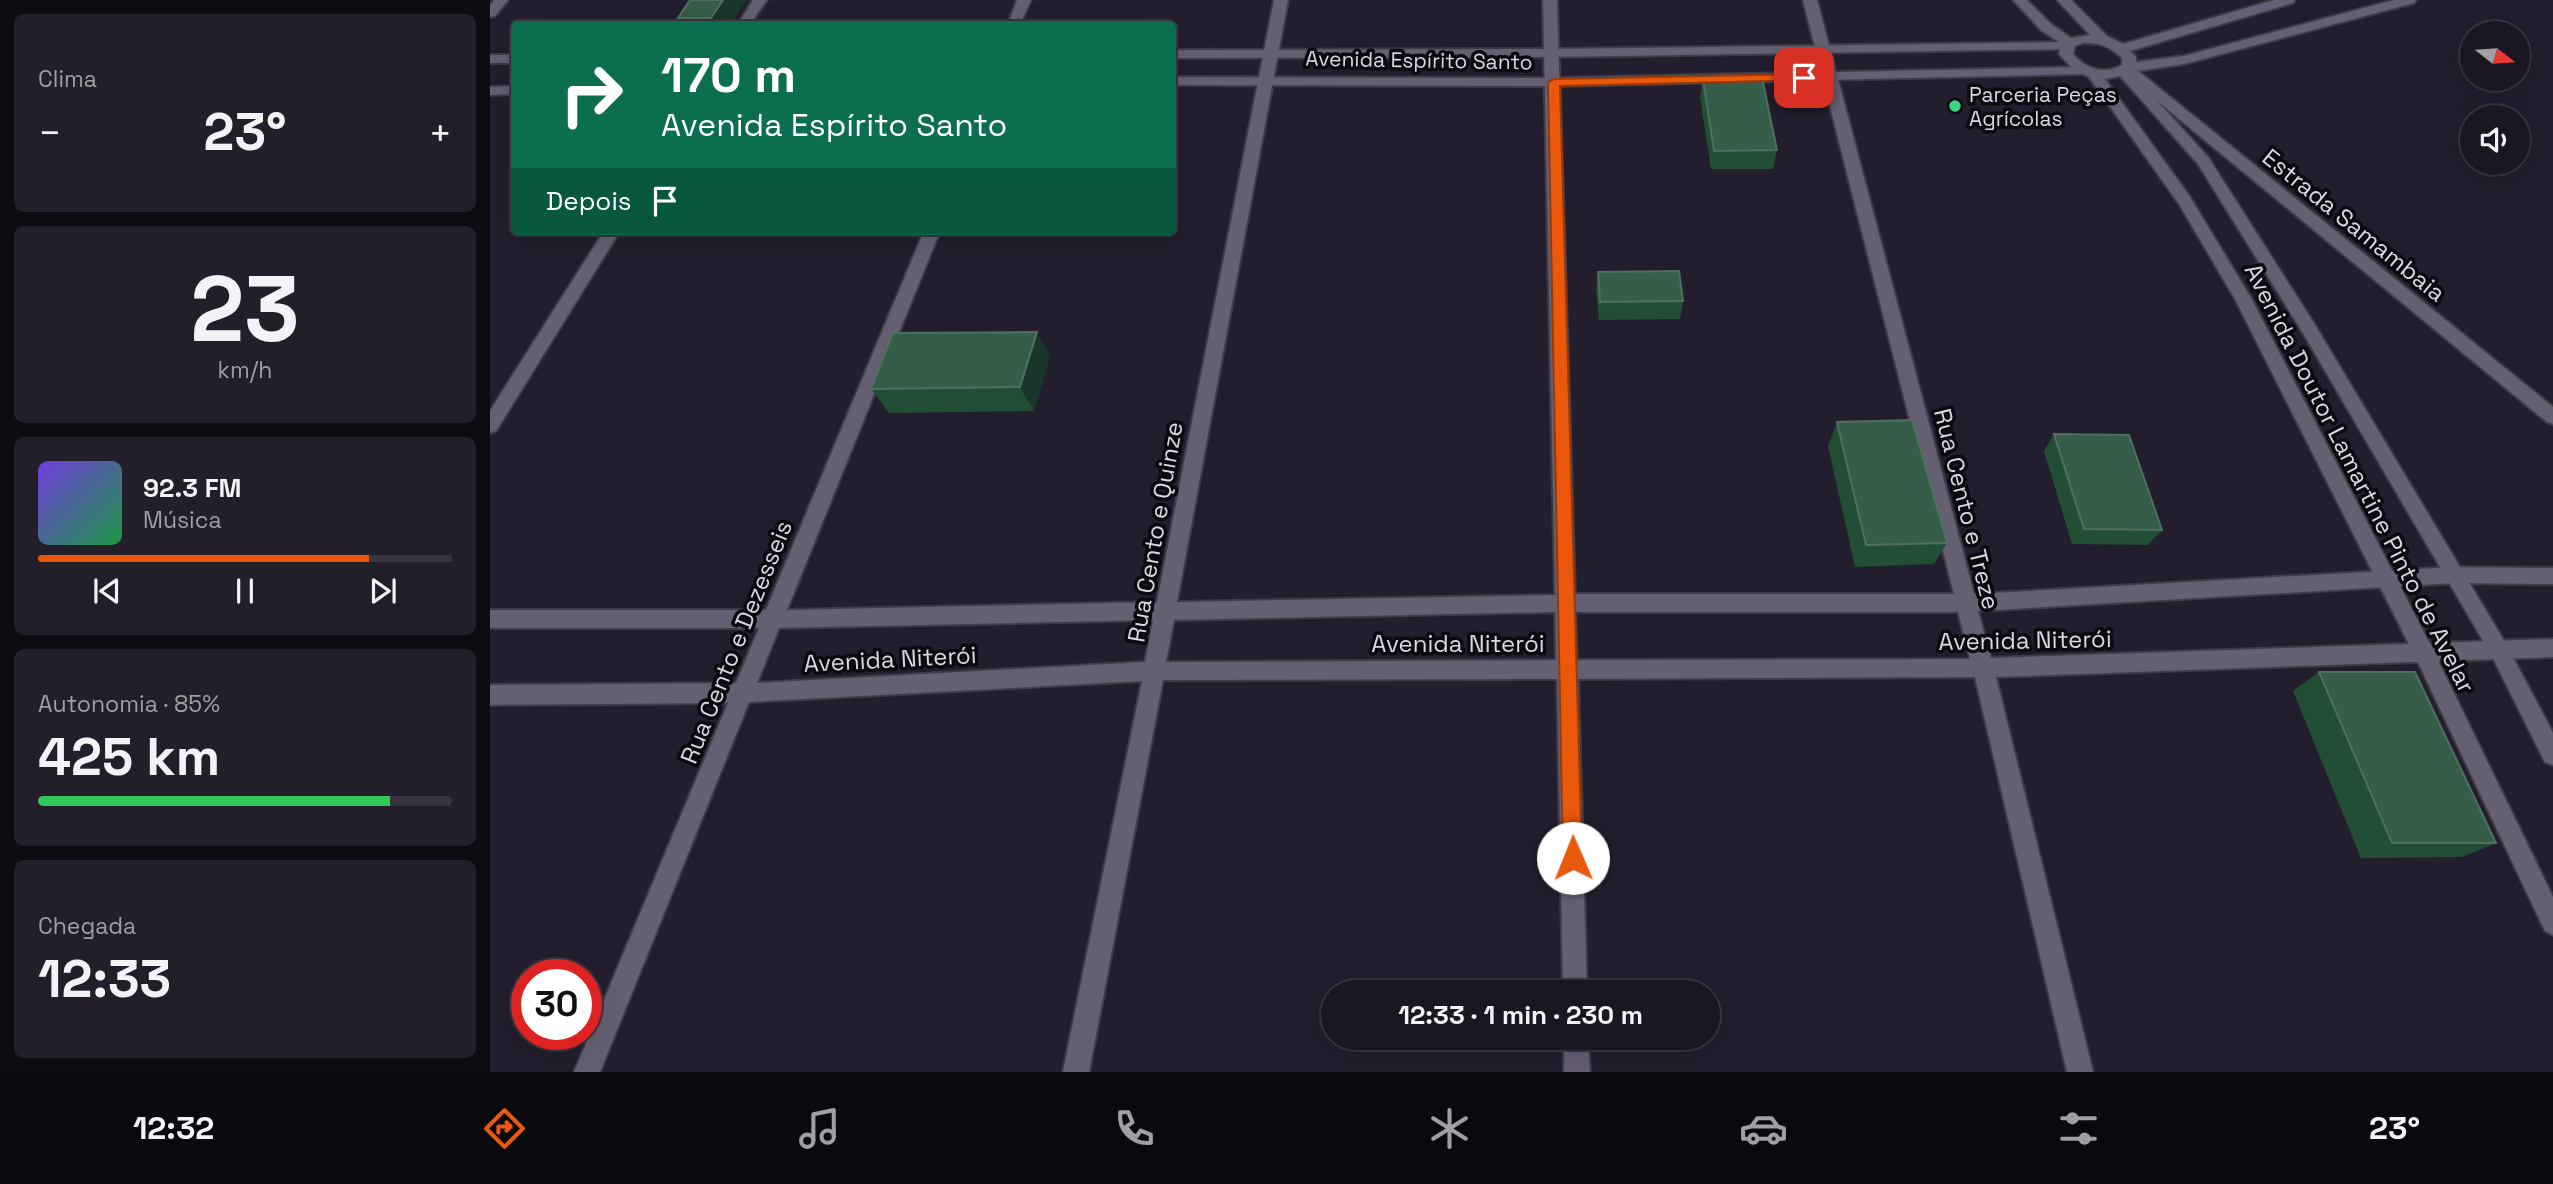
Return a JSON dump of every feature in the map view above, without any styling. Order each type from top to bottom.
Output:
[{"type":"street","points":[[490,13],[501,0]]},
{"type":"street","points":[[746,21],[760,0]]},
{"type":"street","points":[[1015,21],[1024,0]]},
{"type":"street","name":"Rua Cento e Quinze","points":[[1076,1072],[1281,0]]},
{"type":"street","points":[[1550,0],[1575,980]]},
{"type":"street","name":"Rua Cento e Treze","points":[[1810,0],[1983,668],[2080,1072]]},
{"type":"street","points":[[2020,0],[2068,45]]},
{"type":"street","points":[[2064,0],[2102,39],[2122,49],[2129,57],[2126,69]]},
{"type":"street","points":[[2122,49],[2288,0]]},
{"type":"street","name":"Avenida Espírito Santo","points":[[1176,81],[1554,82],[2089,72],[2110,75],[2126,69],[2184,60],[2409,0]]},
{"type":"street","name":"Avenida Espírito Santo","points":[[1176,54],[1553,53],[2068,45],[2082,39],[2102,39]]},
{"type":"street","name":"Avenida Doutor Lamartine Pinto de Avelar","points":[[2068,45],[2066,54],[2072,64],[2089,72],[2186,201],[2244,298],[2424,653],[2553,923]]},
{"type":"street","points":[[490,59],[511,58]]},
{"type":"street","name":"Avenida Doutor Lamartine Pinto de Avelar","points":[[2126,69],[2203,160],[2309,329],[2499,650],[2553,755]]},
{"type":"street","name":"Estrada Samambaia","points":[[2126,69],[2553,417]]},
{"type":"street","points":[[490,91],[511,90]]},
{"type":"street","points":[[490,426],[609,235]]},
{"type":"street","name":"Rua Cento e Dezesseis","points":[[587,1072],[745,693],[930,235]]},
{"type":"street","name":"Avenida Niterói","points":[[490,619],[773,619],[1567,603],[1966,603],[2455,575],[2553,576]]},
{"type":"street","name":"Avenida Niterói","points":[[490,695],[745,693],[1154,671],[1983,668],[2553,648]]},
{"type":"street","points":[[1576,1050],[1577,1072]]},
{"type":"building","points":[[690,0],[723,0],[711,18],[678,18]]},
{"type":"building","points":[[1762,78],[1777,150],[1714,151],[1703,79]]},
{"type":"building","points":[[1679,271],[1683,301],[1600,302],[1598,272]]},
{"type":"building","points":[[1037,332],[1020,387],[871,389],[893,333]]},
{"type":"building","points":[[1912,420],[1947,543],[1866,545],[1837,422]]},
{"type":"building","points":[[2054,434],[2129,435],[2162,530],[2084,529]]},
{"type":"building","points":[[2319,672],[2415,672],[2496,843],[2392,843]]},
{"type":"place","name":"Parceria Peças Agrícolas","points":[[1955,106]]},
{"type":"route","points":[[1573,858],[1554,82],[1804,78]]}]
